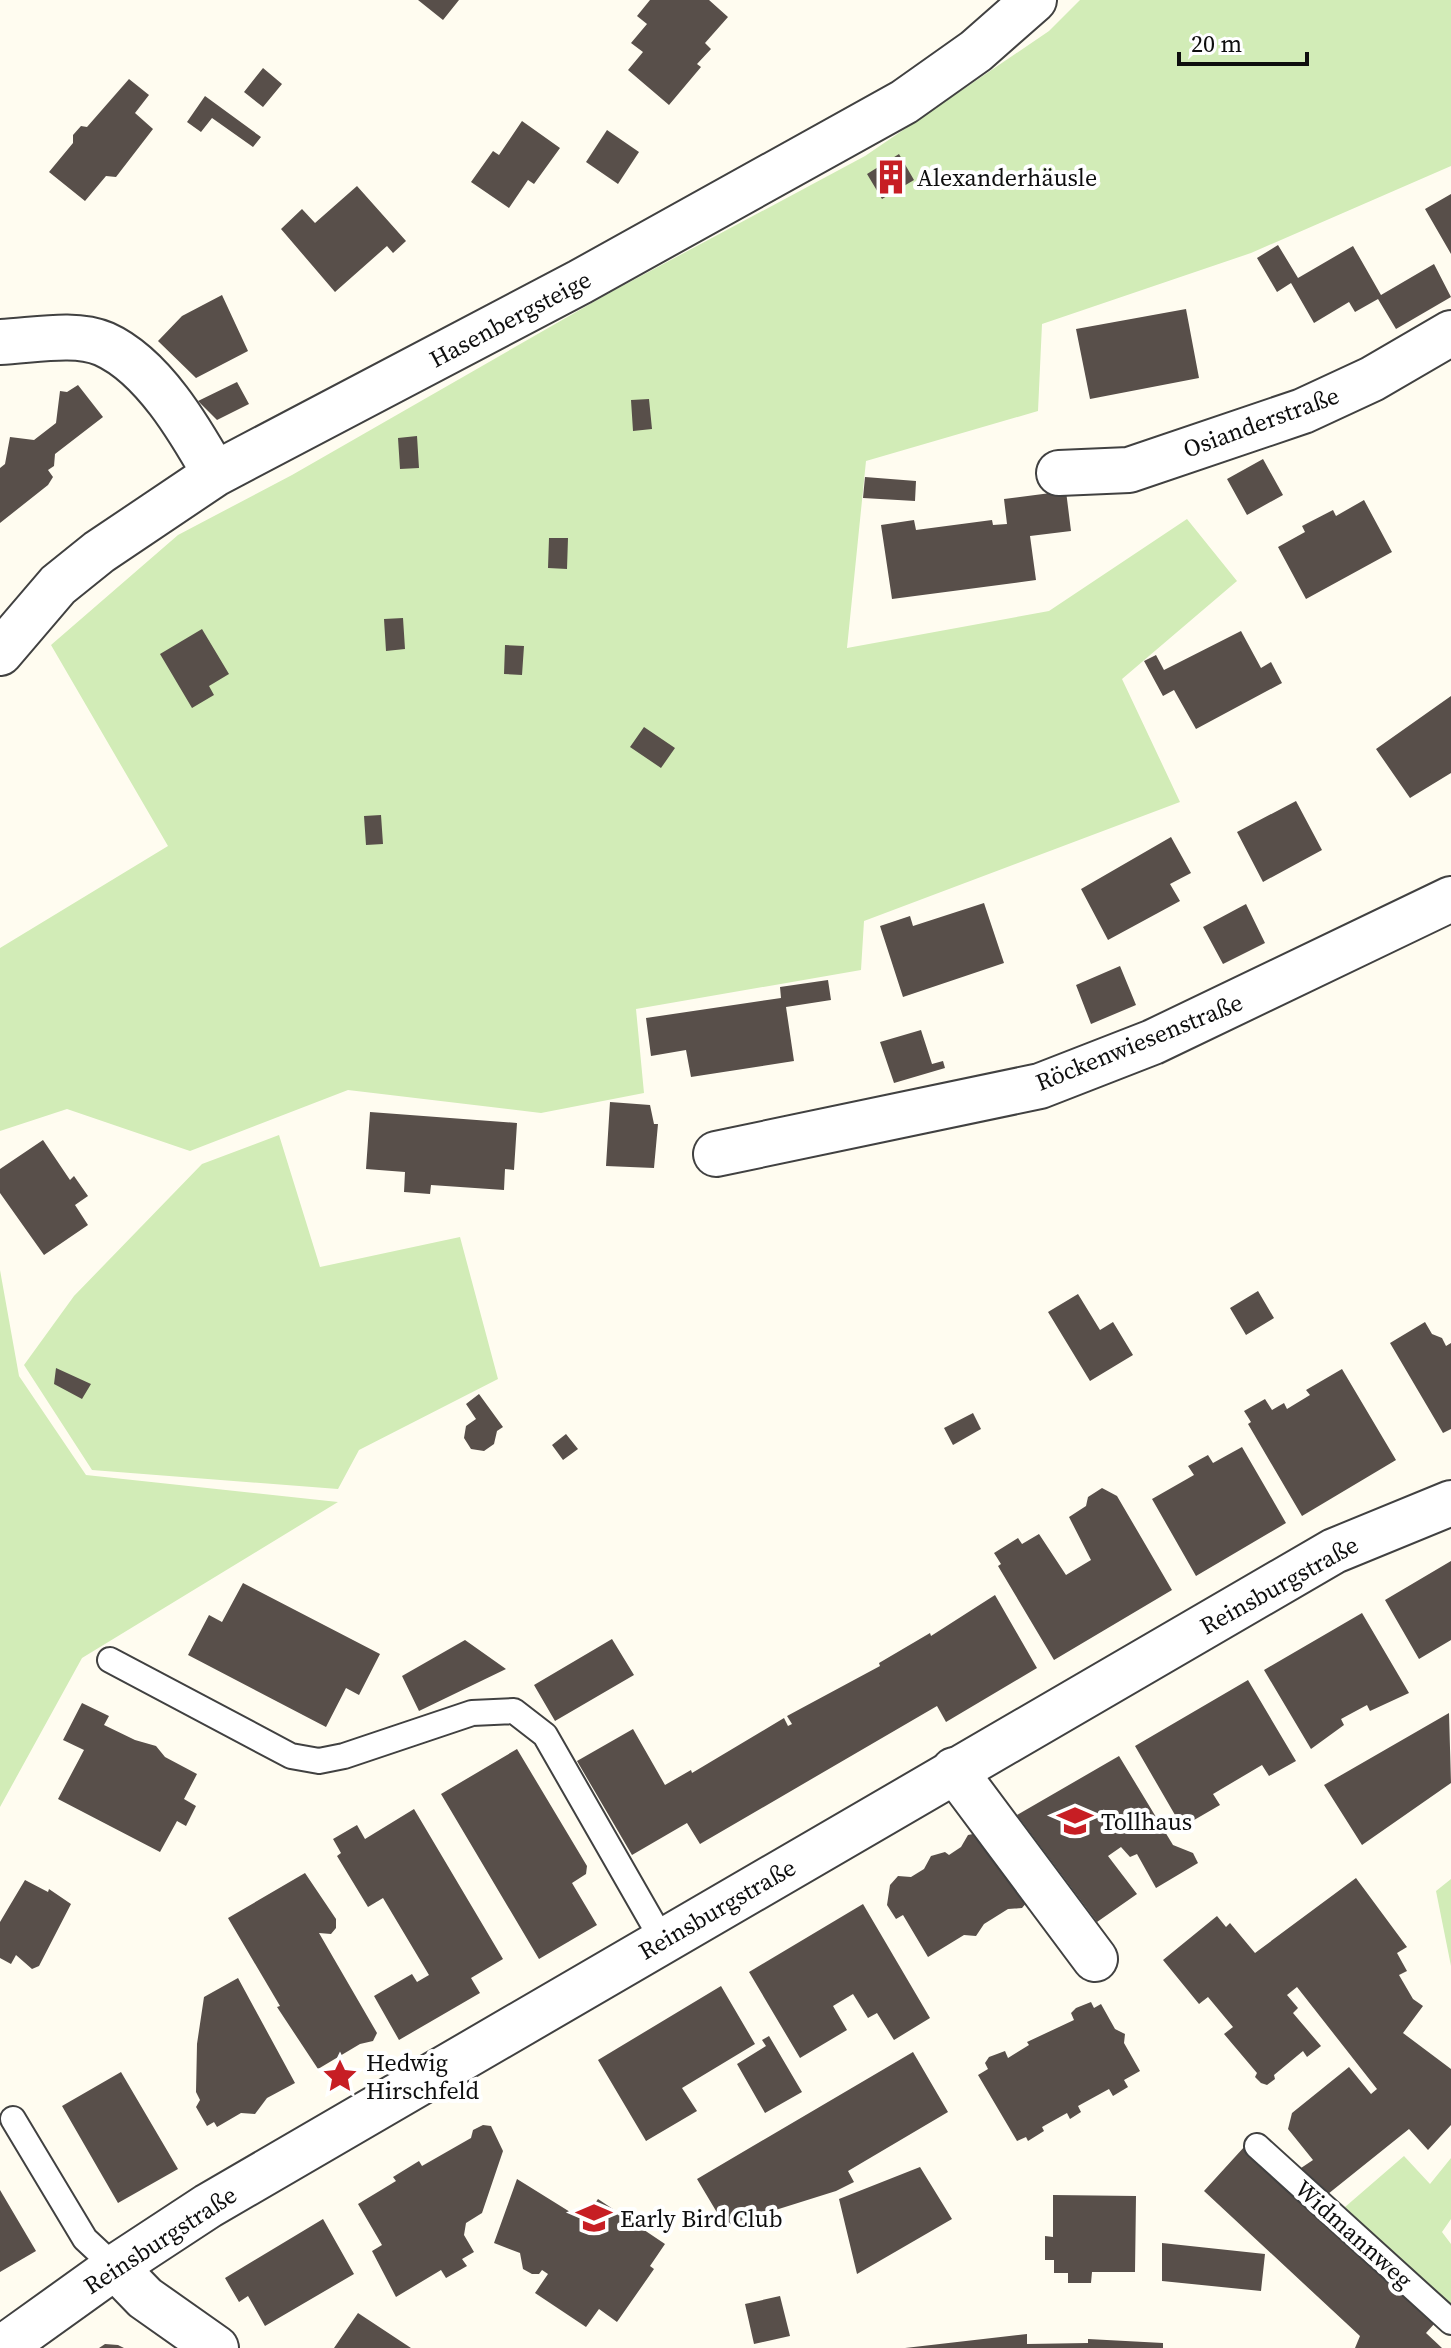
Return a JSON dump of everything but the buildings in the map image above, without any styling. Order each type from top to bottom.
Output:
[{"type":"street","name":"Hasenbergsteige","points":[[0,653],[58,585],[99,552],[215,474],[580,282],[904,102],[976,51],[1034,0]]},
{"type":"street","name":"Osianderstraße","points":[[1059,473],[1129,470],[1303,411],[1372,379],[1451,333]]},
{"type":"street","points":[[0,342],[80,339],[104,344],[131,361],[183,418],[215,474]]},
{"type":"street","name":"Röckenwiesenstraße","points":[[716,1154],[1040,1086],[1167,1036],[1451,899]]},
{"type":"street","name":"Reinsburgstraße","points":[[2,2348],[115,2267],[208,2206],[954,1770],[1334,1551],[1451,1503]]},
{"type":"street","points":[[954,1770],[1095,1959]]},
{"type":"street","points":[[115,2267],[145,2298],[216,2348]]},
{"type":"lane","points":[[110,1660],[291,1756],[319,1761],[472,1713],[514,1711],[545,1735],[663,1941]]},
{"type":"lane","points":[[13,2119],[85,2239],[115,2267]]},
{"type":"lane","name":"Widmannweg","points":[[1257,2146],[1451,2322]]},
{"type":"green space","points":[[1080,0],[1451,0],[1451,166],[1251,253],[1042,324],[1038,411],[866,461],[847,648],[1049,611],[1187,519],[1237,581],[1122,679],[1180,802],[864,921],[861,970],[636,1009],[644,1093],[541,1113],[348,1090],[190,1151],[67,1109],[0,1131],[0,948],[168,846],[51,645],[178,535],[292,475],[611,292],[865,156],[1049,31]]},
{"type":"green space","points":[[279,1135],[320,1267],[460,1237],[498,1379],[359,1450],[338,1489],[92,1470],[24,1365],[74,1296],[202,1164]]},
{"type":"green space","points":[[0,1270],[19,1376],[86,1475],[338,1502],[82,1658],[0,1807]]},
{"type":"green space","points":[[1451,1879],[1451,1966],[1436,1891]]},
{"type":"green space","points":[[1404,2156],[1430,2184],[1451,2158],[1451,2219],[1442,2232],[1451,2244],[1451,2310],[1345,2207]]},
{"type":"place","name":"Alexanderhäusle","points":[[891,177]]},
{"type":"place","name":"Tollhaus","points":[[1075,1821]]},
{"type":"place","name":"Hedwig Hirschfeld","points":[[340,2076]]},
{"type":"place","name":"Early Bird Club","points":[[594,2218]]}]
